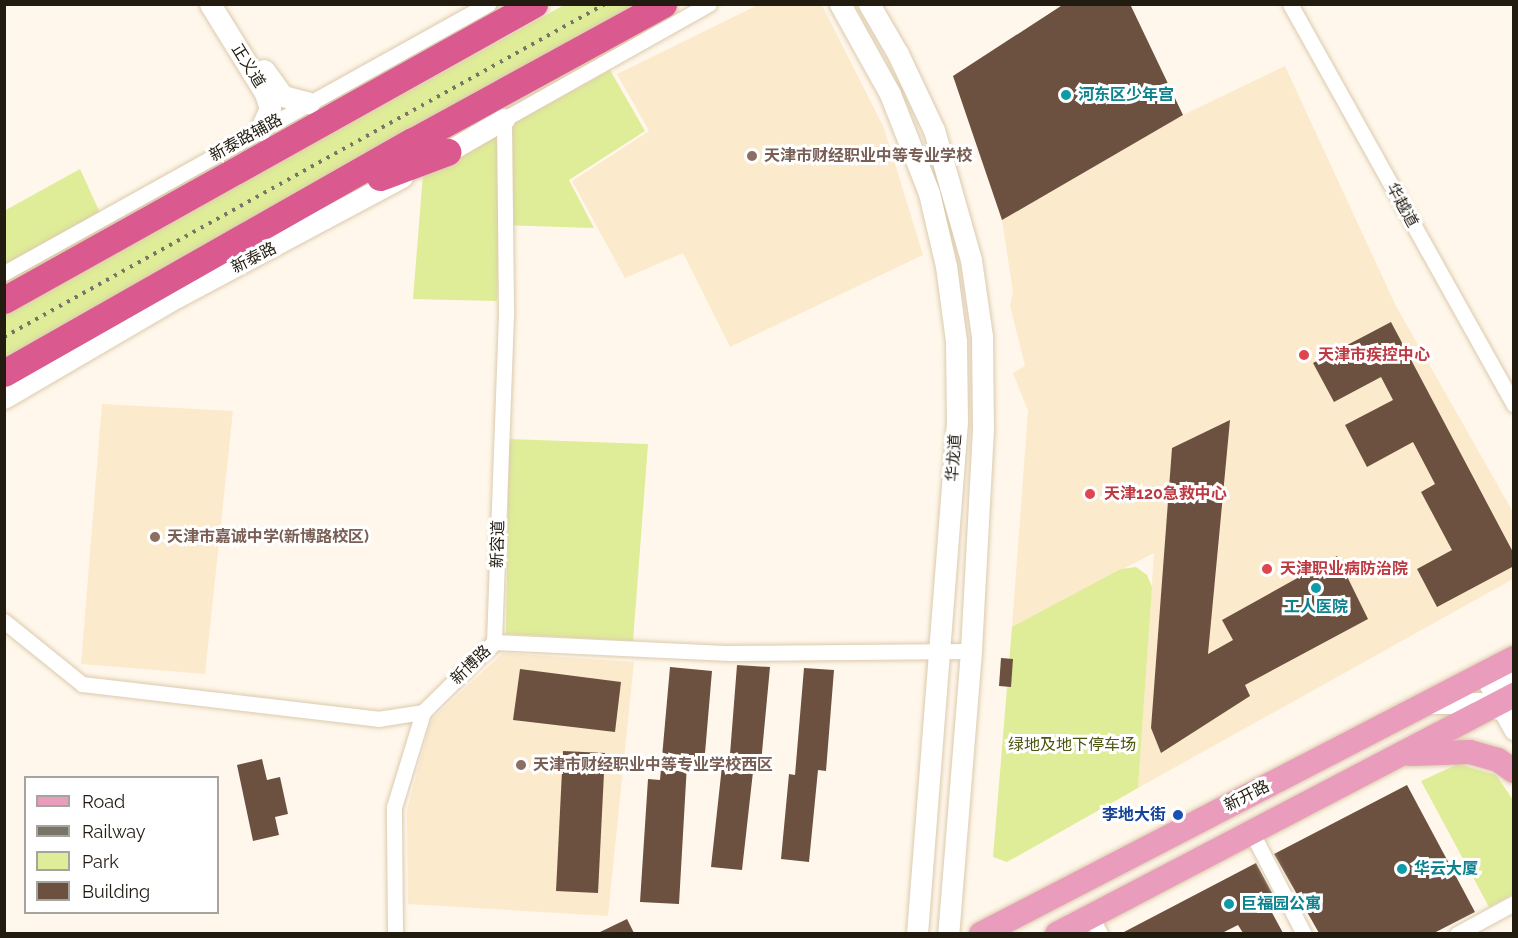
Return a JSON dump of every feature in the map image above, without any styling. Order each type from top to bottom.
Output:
[{"type":"highway","points":[[4,300],[534,4]]},
{"type":"highway","points":[[6,372],[192,265],[663,4]]},
{"type":"highway","points":[[192,265],[263,239],[388,173],[447,152]]},
{"type":"main road","name":"正义道","points":[[210,4],[265,93],[270,108],[260,130]]},
{"type":"main road","name":"正义道","points":[[224,4],[274,87],[283,96],[309,103]]},
{"type":"main road","name":"华龙道","points":[[840,4],[873,60],[916,157],[938,226],[952,304],[957,422],[917,933]]},
{"type":"main road","points":[[869,4],[898,54],[934,130],[963,227],[977,293],[984,390],[971,651],[948,933]]},
{"type":"main road","name":"新泰路","points":[[4,398],[177,297],[504,119]]},
{"type":"main road","points":[[1500,665],[1506,702],[1514,729]]},
{"type":"main road","name":"新开路","points":[[981,933],[1500,665]]},
{"type":"main road","points":[[1427,703],[1506,702]]},
{"type":"main road","name":"新开路","points":[[1057,933],[1096,925],[1251,831],[1387,760],[1506,702]]},
{"type":"main road","points":[[1387,760],[1455,750],[1484,754],[1514,771]]},
{"type":"main road","points":[[995,933],[1017,915]]},
{"type":"street","name":"新泰路辅路","points":[[4,273],[489,4]]},
{"type":"street","points":[[504,119],[710,4]]},
{"type":"street","name":"华越道","points":[[1290,4],[1514,405]]},
{"type":"street","name":"新容道","points":[[494,642],[506,310],[504,119]]},
{"type":"street","points":[[4,621],[82,684],[378,719],[423,712],[394,807],[395,933]]},
{"type":"street","name":"新博路","points":[[423,712],[494,642],[730,653],[971,651]]},
{"type":"street","points":[[1251,831],[1304,933]]},
{"type":"street","points":[[1457,933],[1514,903]]},
{"type":"shaded area","name":"天津市财经职业中等专业学校","points":[[758,5],[822,5],[884,128],[923,255],[730,347],[683,253],[625,278],[572,181],[649,131],[617,74]]},
{"type":"shaded area","points":[[1285,66],[1396,306],[1513,512],[1513,579],[1138,788],[1154,553],[1012,627],[1028,411],[1013,373],[1025,366],[1010,306],[1013,292],[1002,220],[1183,115]]},
{"type":"shaded area","name":"天津市嘉诚中学(新博路校区)","points":[[102,404],[233,411],[205,674],[81,664]]},
{"type":"shaded area","name":"天津市财经职业中等专业学校西区","points":[[503,653],[634,662],[608,916],[408,904],[407,810],[431,720]]},
{"type":"green space","points":[[564,5],[634,5],[5,361],[4,211],[80,169],[118,252]]},
{"type":"green space","points":[[610,70],[645,131],[569,180],[594,228],[499,225],[497,301],[413,299],[423,174]]},
{"type":"green space","points":[[509,439],[648,444],[633,641],[506,634]]},
{"type":"green space","name":"绿地及地下停车场","points":[[1136,567],[1147,575],[1152,587],[1138,788],[1007,862],[993,857],[1012,627],[1121,569]]},
{"type":"green space","points":[[1458,764],[1496,775],[1513,800],[1513,894],[1489,907],[1421,781]]},
{"type":"building","name":"河东区少年宫","points":[[1064,4],[1130,4],[1183,115],[1002,220],[953,76]]},
{"type":"building","points":[[1391,322],[1514,554],[1514,566],[1437,607],[1417,569],[1452,550],[1421,492],[1435,484],[1413,442],[1367,467],[1345,425],[1393,400],[1381,377],[1334,402],[1313,363]]},
{"type":"building","points":[[1230,420],[1208,654],[1233,640],[1222,620],[1337,556],[1368,619],[1245,685],[1250,696],[1161,753],[1151,728],[1172,448]]},
{"type":"building","points":[[1001,658],[1013,659],[1011,687],[999,686]]},
{"type":"building","points":[[737,665],[770,667],[761,763],[754,763],[742,870],[711,867],[722,766],[729,767]]},
{"type":"building","points":[[670,667],[712,671],[704,765],[687,764],[679,904],[640,902],[648,779],[660,780]]},
{"type":"building","points":[[804,668],[834,670],[826,771],[818,770],[809,862],[781,859],[789,774],[795,775]]},
{"type":"building","points":[[520,669],[621,682],[615,732],[513,720]]},
{"type":"building","points":[[563,751],[605,753],[598,893],[556,891]]},
{"type":"building","points":[[262,759],[267,780],[280,777],[288,814],[275,817],[279,835],[253,841],[237,765]]},
{"type":"building","name":"华云大厦","points":[[1407,785],[1475,912],[1434,933],[1319,933],[1274,854]]},
{"type":"building","name":"巨福园公寓","points":[[1256,863],[1278,904],[1270,909],[1283,933],[1243,933],[1238,925],[1222,933],[1122,933]]},
{"type":"building","points":[[627,919],[634,933],[598,933]]},
{"type":"railway","points":[[4,337],[605,4]]},
{"type":"place","name":"河东区少年宫","points":[[1066,95]]},
{"type":"place","name":"天津市财经职业中等专业学校","points":[[752,156]]},
{"type":"place","name":"天津市疾控中心","points":[[1304,355]]},
{"type":"place","name":"天津120急救中心","points":[[1090,494]]},
{"type":"place","name":"天津市嘉诚中学(新博路校区)","points":[[155,537]]},
{"type":"place","name":"天津职业病防治院","points":[[1267,569]]},
{"type":"place","name":"工人医院","points":[[1316,588]]},
{"type":"place","name":"天津市财经职业中等专业学校西区","points":[[521,765]]},
{"type":"place","name":"李地大街","points":[[1178,815]]},
{"type":"place","name":"华云大厦","points":[[1402,869]]},
{"type":"place","name":"巨福园公寓","points":[[1229,904]]}]
